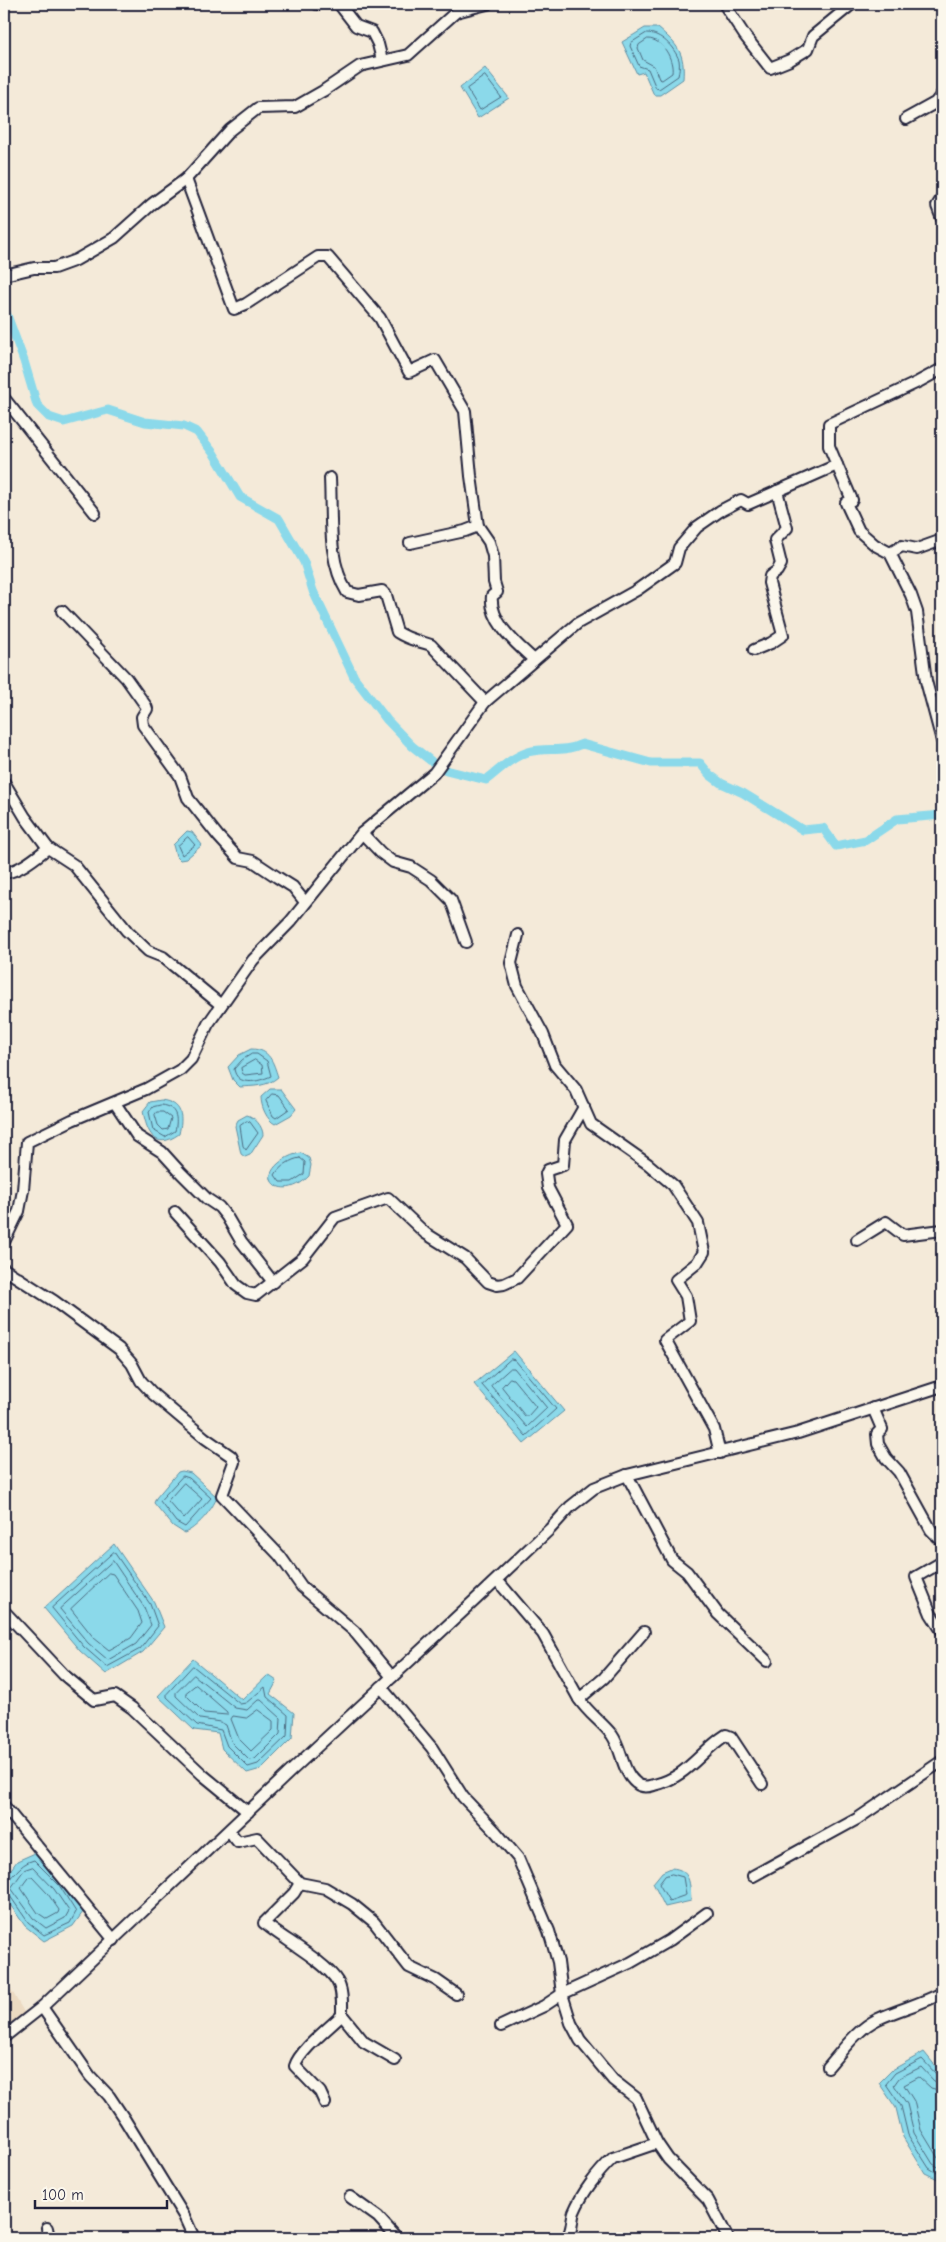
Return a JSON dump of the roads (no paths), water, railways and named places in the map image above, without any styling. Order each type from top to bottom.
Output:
[{"type":"street","points":[[339,4],[356,26],[372,32],[378,44],[382,60]]},
{"type":"street","points":[[4,275],[34,268],[54,268],[76,260],[114,238],[152,204],[186,179],[230,130],[258,108],[294,107],[323,91],[360,66],[408,54],[456,12],[486,4]]},
{"type":"street","points":[[724,4],[745,36],[770,68],[790,60],[808,49],[813,36],[852,4]]},
{"type":"street","points":[[906,119],[934,103],[942,94]]},
{"type":"street","points":[[186,179],[234,309],[246,304],[318,257],[328,257],[380,318],[409,372],[435,360],[465,411],[470,476],[478,526],[489,542],[493,556],[494,582],[497,592],[492,596],[491,603],[504,629],[534,660]]},
{"type":"street","points":[[942,198],[937,206],[942,219]]},
{"type":"street","points":[[942,369],[829,424],[829,446],[852,500],[846,503],[859,531],[875,546],[890,553],[917,612],[926,681],[942,741]]},
{"type":"street","points":[[4,398],[95,513]]},
{"type":"street","points":[[4,1242],[18,1211],[23,1190],[27,1142],[72,1120],[115,1103],[180,1070],[192,1059],[208,1024],[253,960],[291,921],[362,833],[434,773],[485,702],[578,623],[638,590],[675,563],[679,548],[697,527],[720,511],[741,500],[748,504],[837,465]]},
{"type":"street","points":[[330,478],[334,564],[338,578],[347,592],[359,595],[382,591],[386,595],[397,632],[409,640],[419,640],[432,645],[485,702]]},
{"type":"street","points":[[754,650],[771,643],[783,635],[769,583],[770,576],[781,564],[775,540],[787,528],[777,491]]},
{"type":"street","points":[[410,543],[466,531],[478,526]]},
{"type":"street","points":[[890,553],[902,546],[917,548],[942,540]]},
{"type":"street","points":[[62,611],[126,678],[146,706],[142,717],[143,725],[180,776],[188,798],[218,836],[238,858],[252,861],[293,887],[305,902]]},
{"type":"street","points":[[4,782],[25,817],[48,848],[74,865],[127,931],[148,951],[163,957],[221,1005]]},
{"type":"street","points":[[362,833],[382,854],[393,862],[411,867],[431,880],[451,900],[466,942]]},
{"type":"street","points":[[4,873],[25,864],[48,848]]},
{"type":"street","points":[[518,935],[511,963],[517,986],[543,1034],[555,1065],[576,1090],[591,1124],[673,1185],[698,1223],[704,1252],[697,1263],[676,1280],[686,1296],[690,1320],[665,1340],[714,1429],[720,1453]]},
{"type":"street","points":[[115,1103],[137,1136],[162,1152],[207,1199],[219,1207],[241,1241],[273,1282]]},
{"type":"street","points":[[175,1212],[214,1256],[236,1285],[247,1293],[256,1295],[303,1258],[334,1217],[388,1198],[426,1233],[465,1258],[488,1282],[497,1285],[511,1282],[517,1278],[566,1224],[548,1188],[546,1174],[548,1170],[564,1165],[565,1140],[584,1107]]},
{"type":"street","points":[[857,1240],[886,1222],[903,1235],[942,1230]]},
{"type":"street","points":[[4,1269],[54,1301],[119,1349],[132,1364],[141,1381],[154,1395],[205,1438],[231,1456],[234,1462],[222,1495],[280,1556],[302,1587],[354,1631],[392,1677]]},
{"type":"street","points":[[4,2037],[42,2008],[248,1812],[497,1580],[570,1507],[594,1488],[627,1475],[798,1433],[942,1386]]},
{"type":"street","points":[[872,1408],[882,1429],[877,1434],[878,1444],[886,1458],[899,1472],[931,1530],[942,1540]]},
{"type":"street","points":[[627,1475],[672,1560],[687,1572],[718,1614],[768,1661]]},
{"type":"street","points":[[942,1562],[916,1577],[931,1614],[942,1631]]},
{"type":"street","points":[[497,1580],[543,1634],[585,1709],[612,1734],[635,1783],[643,1787],[667,1782],[687,1770],[726,1735],[731,1737],[762,1784]]},
{"type":"street","points":[[4,1611],[64,1675],[94,1700],[115,1696],[132,1708],[203,1775],[248,1812]]},
{"type":"street","points":[[579,1698],[604,1678],[644,1632]]},
{"type":"street","points":[[381,1687],[432,1748],[463,1797],[518,1858],[549,1931],[558,1962],[562,1994],[571,2023],[580,2040],[613,2080],[636,2098],[657,2143],[668,2159],[708,2200],[728,2238]]},
{"type":"street","points":[[754,1876],[856,1819],[942,1760]]},
{"type":"street","points":[[4,1806],[114,1940]]},
{"type":"street","points":[[229,1832],[238,1842],[257,1838],[300,1883],[325,1888],[352,1904],[374,1922],[409,1967],[436,1980],[456,1994]]},
{"type":"street","points":[[300,1883],[294,1893],[264,1923],[316,1961],[338,1981],[342,1994],[342,2015],[364,2042],[395,2060]]},
{"type":"street","points":[[502,2026],[544,2006],[562,1994],[630,1964],[670,1940],[707,1913]]},
{"type":"street","points":[[828,2067],[851,2040],[876,2020],[929,2000],[942,1993]]},
{"type":"street","points":[[42,2008],[86,2070],[109,2096],[125,2120],[184,2216],[194,2238]]},
{"type":"street","points":[[325,2103],[320,2092],[295,2066],[302,2054],[342,2015]]},
{"type":"street","points":[[566,2238],[569,2235],[574,2212],[587,2189],[609,2162],[613,2158],[657,2143]]},
{"type":"street","points":[[350,2198],[378,2217],[398,2238]]},
{"type":"water","points":[[645,28],[658,28],[665,34],[679,50],[683,62],[683,79],[660,95],[654,95],[644,72],[637,74],[622,42]]},
{"type":"water","points":[[485,68],[509,98],[478,118],[460,88]]},
{"type":"water","points":[[187,831],[192,832],[202,845],[186,859],[180,860],[176,856],[173,845]]},
{"type":"water","points":[[251,1049],[263,1051],[270,1057],[278,1077],[265,1084],[240,1087],[233,1080],[228,1067],[239,1055]]},
{"type":"water","points":[[270,1089],[281,1089],[296,1109],[291,1115],[275,1124],[267,1116],[261,1101],[261,1097]]},
{"type":"water","points":[[161,1100],[174,1104],[180,1111],[181,1116],[179,1134],[164,1141],[158,1140],[150,1132],[143,1111],[150,1102]]},
{"type":"water","points":[[247,1115],[258,1123],[263,1135],[250,1155],[245,1157],[241,1154],[235,1126],[238,1120]]},
{"type":"water","points":[[301,1153],[309,1158],[311,1165],[309,1176],[299,1184],[290,1187],[282,1188],[275,1185],[271,1181],[274,1167],[287,1157]]},
{"type":"water","points":[[514,1351],[564,1411],[524,1444],[474,1384]]},
{"type":"water","points":[[178,1472],[191,1473],[217,1497],[204,1518],[184,1533],[173,1526],[154,1503]]},
{"type":"water","points":[[114,1544],[154,1602],[164,1627],[143,1652],[106,1674],[80,1651],[44,1608]]},
{"type":"water","points":[[193,1659],[242,1700],[268,1675],[277,1681],[270,1694],[294,1713],[292,1738],[261,1769],[247,1773],[222,1749],[218,1733],[194,1730],[158,1696]]},
{"type":"water","points":[[35,1853],[63,1882],[83,1912],[73,1926],[44,1941],[25,1926],[4,1896],[4,1879],[17,1861]]},
{"type":"water","points":[[671,1868],[678,1869],[686,1874],[690,1883],[691,1901],[665,1907],[653,1883],[662,1872]]},
{"type":"water","points":[[924,2052],[942,2074],[942,2181],[925,2173],[903,2137],[896,2108],[879,2083],[892,2070]]},
{"type":"waterway","points":[[4,307],[24,361],[37,405],[49,417],[64,422],[108,410],[145,422],[184,426],[197,432],[214,454],[240,497],[279,519],[304,562],[313,591],[354,677],[387,720],[412,746],[431,761]]},
{"type":"waterway","points":[[446,770],[486,780],[511,760],[522,754],[575,747],[582,744],[651,763],[700,763],[710,775],[721,783],[743,793],[803,830],[823,828],[836,846],[866,840],[897,819],[942,815]]}]
